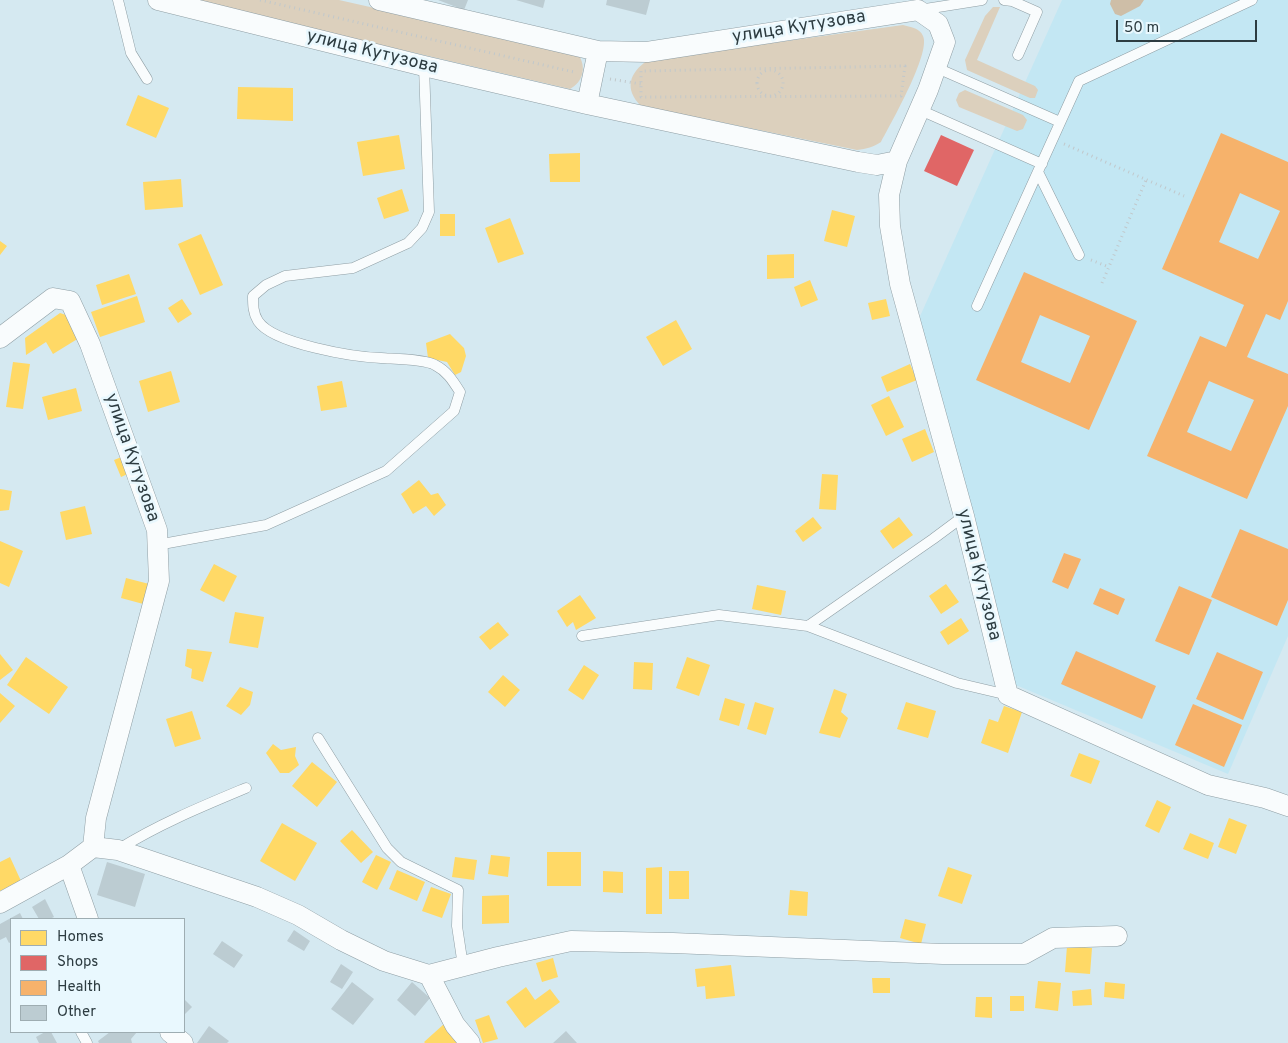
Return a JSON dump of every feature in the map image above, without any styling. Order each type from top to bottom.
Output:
[{"type":"street","name":"улица Кутузова","points":[[158,0],[587,104],[858,162],[877,165],[897,161]]},
{"type":"street","name":"улица Кутузова","points":[[379,0],[598,51],[647,52],[918,10],[938,24],[945,42],[937,68],[897,161],[889,195],[890,226],[900,284],[964,516],[1008,695]]},
{"type":"street","points":[[587,104],[598,51]]},
{"type":"street","name":"улица Кутузова","points":[[0,338],[52,298],[70,301],[90,344],[157,530],[159,581],[96,818],[93,848]]},
{"type":"street","points":[[1008,695],[1208,785],[1264,798],[1288,806]]},
{"type":"street","points":[[0,903],[69,865],[93,848],[118,850],[257,897],[298,915],[341,940],[384,961],[429,975],[570,942],[673,943],[943,954],[1024,954],[1053,938],[1117,936]]},
{"type":"street","points":[[69,865],[88,918]]},
{"type":"street","points":[[429,975],[454,1025],[470,1043]]},
{"type":"street","points":[[171,1033],[183,1043]]},
{"type":"lane","points":[[118,0],[131,54],[147,79]]},
{"type":"lane","points":[[918,10],[982,0]]},
{"type":"lane","points":[[1004,0],[1012,1],[1037,12],[1018,55]]},
{"type":"lane","points":[[977,306],[1079,81],[1252,0]]},
{"type":"lane","points":[[157,545],[266,525],[386,472],[454,411],[460,392],[449,375],[433,364],[367,358],[320,350],[276,335],[259,323],[253,310],[253,296],[266,285],[285,276],[353,268],[408,243],[422,228],[429,212],[424,66]]},
{"type":"lane","points":[[937,68],[1060,122]]},
{"type":"lane","points":[[920,110],[1040,168],[1079,255]]},
{"type":"lane","points":[[808,626],[933,540],[964,516]]},
{"type":"lane","points":[[582,636],[719,615],[778,624],[808,626],[957,683],[1008,695]]},
{"type":"lane","points":[[318,738],[388,848],[401,862],[458,890],[457,926],[463,966]]},
{"type":"lane","points":[[118,850],[189,812],[246,788]]},
{"type":"path","points":[[260,0],[593,76],[641,84]]},
{"type":"path","points":[[905,66],[901,96],[641,97],[641,84],[641,70],[905,66]]},
{"type":"path","points":[[771,69],[779,72],[784,84],[780,92],[772,96],[763,94],[757,83],[760,75],[771,69]]},
{"type":"path","points":[[1052,139],[1184,196]]},
{"type":"path","points":[[1102,283],[1146,180]]},
{"type":"path","points":[[1079,255],[1109,267]]},
{"type":"shaded area","points":[[187,0],[339,0],[578,54],[583,69],[581,78],[570,89]]},
{"type":"shaded area","points":[[1062,0],[1288,0],[1288,636],[1228,774],[1011,683],[917,323]]},
{"type":"shaded area","points":[[1111,0],[1144,0],[1140,6],[1121,16],[1115,14],[1110,4]]},
{"type":"shaded area","points":[[993,7],[1000,7],[977,60],[1035,86],[1038,90],[1035,98],[1030,98],[967,70],[965,60],[985,16]]},
{"type":"shaded area","points":[[903,25],[914,28],[922,33],[924,45],[921,57],[901,105],[881,142],[867,148],[857,150],[641,106],[632,93],[631,82],[633,76],[636,70],[648,60]]},
{"type":"shaded area","points":[[965,90],[1023,115],[1027,120],[1023,129],[1017,131],[959,107],[956,100],[959,93]]},
{"type":"building: Homes","points":[[238,87],[293,88],[293,121],[237,119]]},
{"type":"building: Homes","points":[[138,95],[169,108],[156,138],[126,125]]},
{"type":"building: Homes","points":[[399,135],[405,169],[363,176],[357,142]]},
{"type":"building: Homes","points":[[580,153],[580,182],[550,182],[549,154]]},
{"type":"building: Homes","points":[[181,179],[183,207],[145,210],[143,182]]},
{"type":"building: Homes","points":[[402,189],[409,211],[384,219],[377,198]]},
{"type":"building: Homes","points":[[832,210],[855,216],[847,247],[824,241]]},
{"type":"building: Homes","points":[[440,214],[455,214],[455,236],[440,236]]},
{"type":"building: Homes","points":[[510,218],[524,254],[498,263],[485,228]]},
{"type":"building: Homes","points":[[201,234],[223,285],[200,295],[178,244]]},
{"type":"building: Homes","points":[[0,241],[7,246],[0,255]]},
{"type":"building: Homes","points":[[794,254],[794,278],[767,279],[767,255]]},
{"type":"building: Homes","points":[[129,274],[136,294],[102,305],[96,285]]},
{"type":"building: Homes","points":[[810,280],[818,300],[801,307],[794,287]]},
{"type":"building: Homes","points":[[137,296],[145,322],[100,337],[91,312]]},
{"type":"building: Homes","points":[[182,299],[192,314],[178,323],[168,308]]},
{"type":"building: Homes","points":[[886,299],[890,316],[872,320],[868,303]]},
{"type":"building: Homes","points":[[60,313],[69,316],[79,338],[53,354],[46,342],[26,355],[25,338]]},
{"type":"building: Homes","points":[[676,320],[692,349],[663,366],[646,337]]},
{"type":"building: Homes","points":[[450,334],[464,348],[466,356],[461,372],[455,375],[447,362],[428,358],[426,343]]},
{"type":"building: Homes","points":[[13,362],[30,364],[23,409],[6,407]]},
{"type":"building: Homes","points":[[910,364],[917,380],[887,392],[881,377]]},
{"type":"building: Homes","points":[[171,371],[180,402],[148,412],[139,381]]},
{"type":"building: Homes","points":[[342,381],[347,407],[321,411],[317,386]]},
{"type":"building: Homes","points":[[76,388],[82,411],[48,420],[42,397]]},
{"type":"building: Homes","points":[[889,396],[904,427],[886,436],[871,405]]},
{"type":"building: Homes","points":[[925,429],[934,452],[912,462],[902,439]]},
{"type":"building: Homes","points":[[124,456],[130,473],[121,477],[114,460]]},
{"type":"building: Homes","points":[[822,474],[838,475],[836,510],[819,509]]},
{"type":"building: Homes","points":[[419,480],[431,495],[438,493],[446,505],[434,516],[426,506],[413,514],[401,494]]},
{"type":"building: Homes","points":[[0,489],[12,491],[9,510],[0,511]]},
{"type":"building: Homes","points":[[85,506],[92,534],[66,540],[60,512]]},
{"type":"building: Homes","points":[[813,517],[822,528],[803,542],[795,531]]},
{"type":"building: Homes","points":[[899,517],[913,535],[893,549],[880,531]]},
{"type":"building: Homes","points":[[0,541],[23,551],[9,587],[0,583]]},
{"type":"building: Homes","points":[[214,564],[237,576],[224,602],[200,590]]},
{"type":"building: Homes","points":[[126,578],[153,585],[147,605],[121,598]]},
{"type":"building: Homes","points":[[946,584],[959,602],[941,614],[929,596]]},
{"type":"building: Homes","points":[[757,585],[786,591],[781,615],[752,609]]},
{"type":"building: Homes","points":[[580,595],[596,618],[576,630],[573,622],[567,627],[557,611]]},
{"type":"building: Homes","points":[[235,612],[264,617],[258,648],[229,643]]},
{"type":"building: Homes","points":[[961,618],[969,631],[948,645],[940,632]]},
{"type":"building: Homes","points":[[498,622],[509,635],[490,650],[479,637]]},
{"type":"building: Homes","points":[[187,649],[212,652],[203,682],[191,678],[192,669],[185,666]]},
{"type":"building: Homes","points":[[0,654],[13,670],[0,680]]},
{"type":"building: Homes","points":[[26,657],[68,687],[49,714],[7,685]]},
{"type":"building: Homes","points":[[687,657],[710,665],[699,696],[676,688]]},
{"type":"building: Homes","points":[[634,662],[653,663],[652,690],[633,689]]},
{"type":"building: Homes","points":[[584,665],[599,675],[583,700],[568,690]]},
{"type":"building: Homes","points":[[503,675],[520,690],[505,707],[488,692]]},
{"type":"building: Homes","points":[[240,687],[253,692],[250,705],[241,715],[226,706]]},
{"type":"building: Homes","points":[[834,689],[847,694],[841,712],[848,718],[840,738],[819,733]]},
{"type":"building: Homes","points":[[0,693],[15,706],[0,723]]},
{"type":"building: Homes","points":[[725,698],[745,704],[739,726],[719,720]]},
{"type":"building: Homes","points":[[755,702],[774,708],[766,735],[747,729]]},
{"type":"building: Homes","points":[[906,702],[936,711],[928,738],[897,729]]},
{"type":"building: Homes","points":[[1004,706],[1022,712],[1008,753],[981,743],[989,719],[998,722]]},
{"type":"building: Homes","points":[[192,711],[201,739],[175,747],[166,719]]},
{"type":"building: Homes","points":[[273,744],[281,750],[296,747],[295,756],[299,765],[289,773],[280,773],[266,753]]},
{"type":"building: Homes","points":[[1079,753],[1100,761],[1091,784],[1070,776]]},
{"type":"building: Homes","points":[[312,762],[337,782],[317,807],[292,786]]},
{"type":"building: Homes","points":[[1157,800],[1171,807],[1159,833],[1145,826]]},
{"type":"building: Homes","points":[[1229,818],[1247,825],[1236,854],[1218,847]]},
{"type":"building: Homes","points":[[282,823],[317,843],[295,881],[260,861]]},
{"type":"building: Homes","points":[[352,830],[373,852],[361,863],[340,841]]},
{"type":"building: Homes","points":[[1190,833],[1214,843],[1208,859],[1183,849]]},
{"type":"building: Homes","points":[[547,852],[581,852],[581,886],[547,886]]},
{"type":"building: Homes","points":[[376,855],[391,862],[377,890],[362,882]]},
{"type":"building: Homes","points":[[491,855],[510,857],[508,877],[488,874]]},
{"type":"building: Homes","points":[[10,857],[21,881],[0,891],[0,862]]},
{"type":"building: Homes","points":[[455,857],[477,860],[474,880],[452,877]]},
{"type":"building: Homes","points":[[662,867],[662,914],[646,914],[646,868]]},
{"type":"building: Homes","points":[[948,867],[972,875],[962,904],[938,896]]},
{"type":"building: Homes","points":[[397,870],[425,882],[417,901],[389,889]]},
{"type":"building: Homes","points":[[603,871],[623,872],[623,893],[603,892]]},
{"type":"building: Homes","points":[[669,871],[689,871],[689,899],[669,899]]},
{"type":"building: Homes","points":[[431,887],[451,894],[442,918],[422,911]]},
{"type":"building: Homes","points":[[790,890],[808,892],[807,916],[788,915]]},
{"type":"building: Homes","points":[[509,895],[509,923],[482,924],[482,896]]},
{"type":"building: Homes","points":[[905,919],[926,924],[921,944],[900,938]]},
{"type":"building: Homes","points":[[1067,946],[1092,948],[1090,974],[1065,972]]},
{"type":"building: Homes","points":[[553,958],[558,977],[542,982],[536,963]]},
{"type":"building: Homes","points":[[731,965],[735,996],[706,999],[705,986],[697,987],[695,969]]},
{"type":"building: Homes","points":[[872,978],[890,978],[890,993],[873,993]]},
{"type":"building: Homes","points":[[1038,981],[1061,983],[1058,1011],[1035,1008]]},
{"type":"building: Homes","points":[[1105,982],[1125,984],[1124,999],[1104,997]]},
{"type":"building: Homes","points":[[526,987],[535,1000],[550,989],[560,1002],[525,1028],[506,1002]]},
{"type":"building: Homes","points":[[1091,989],[1092,1005],[1073,1006],[1072,991]]},
{"type":"building: Homes","points":[[1010,996],[1024,996],[1024,1011],[1010,1011]]},
{"type":"building: Homes","points":[[976,997],[992,997],[992,1018],[975,1017]]},
{"type":"building: Homes","points":[[489,1015],[498,1039],[483,1043],[475,1020]]},
{"type":"building: Homes","points":[[444,1024],[460,1043],[424,1042]]},
{"type":"building: Shops","points":[[941,135],[974,150],[957,186],[924,171]]},
{"type":"building: Health","points":[[1221,133],[1288,162],[1288,301],[1280,320],[1266,314],[1247,357],[1288,374],[1288,406],[1247,499],[1147,456],[1200,336],[1226,347],[1244,305],[1162,269]],"holes":[[[1240,193],[1280,211],[1258,259],[1219,242]],[[1209,381],[1254,400],[1231,451],[1187,432]]]},
{"type":"building: Health","points":[[1024,272],[1137,321],[1089,430],[976,380]],"holes":[[[1040,315],[1090,336],[1070,383],[1021,362]]]},
{"type":"building: Health","points":[[1240,529],[1288,549],[1288,600],[1277,626],[1211,597]]},
{"type":"building: Health","points":[[1064,553],[1081,559],[1068,589],[1052,582]]},
{"type":"building: Health","points":[[1179,586],[1212,600],[1189,655],[1155,641]]},
{"type":"building: Health","points":[[1100,588],[1125,599],[1118,615],[1093,604]]},
{"type":"building: Health","points":[[1076,651],[1156,686],[1142,719],[1061,684]]},
{"type":"building: Health","points":[[1217,652],[1263,672],[1243,720],[1196,699]]},
{"type":"building: Health","points":[[1193,704],[1242,725],[1224,767],[1175,745]]},
{"type":"building: Other","points":[[438,0],[468,0],[464,10]]},
{"type":"building: Other","points":[[516,0],[545,0],[543,8]]},
{"type":"building: Other","points":[[607,0],[650,0],[646,15],[606,5]]},
{"type":"building: Other","points":[[107,862],[145,874],[135,907],[97,895]]},
{"type":"building: Other","points":[[45,899],[54,917],[38,918],[32,907]]},
{"type":"building: Other","points":[[20,913],[22,918],[11,918]]},
{"type":"building: Other","points":[[10,918],[10,942],[6,937],[0,940],[0,924]]},
{"type":"building: Other","points":[[294,930],[310,941],[304,951],[287,941]]},
{"type":"building: Other","points":[[222,941],[243,955],[234,968],[213,954]]},
{"type":"building: Other","points":[[341,964],[353,972],[342,989],[330,982]]},
{"type":"building: Other","points":[[352,982],[374,999],[353,1025],[331,1009]]},
{"type":"building: Other","points":[[412,982],[430,998],[415,1016],[397,1000]]},
{"type":"building: Other","points":[[185,1000],[192,1007],[185,1014]]},
{"type":"building: Other","points":[[209,1026],[229,1041],[227,1043],[197,1043]]},
{"type":"building: Other","points":[[566,1031],[577,1043],[553,1043]]},
{"type":"building: Other","points":[[43,1033],[52,1033],[57,1043],[39,1043],[36,1037]]},
{"type":"building: Other","points":[[109,1033],[136,1033],[131,1039],[132,1043],[99,1043],[98,1041]]}]
